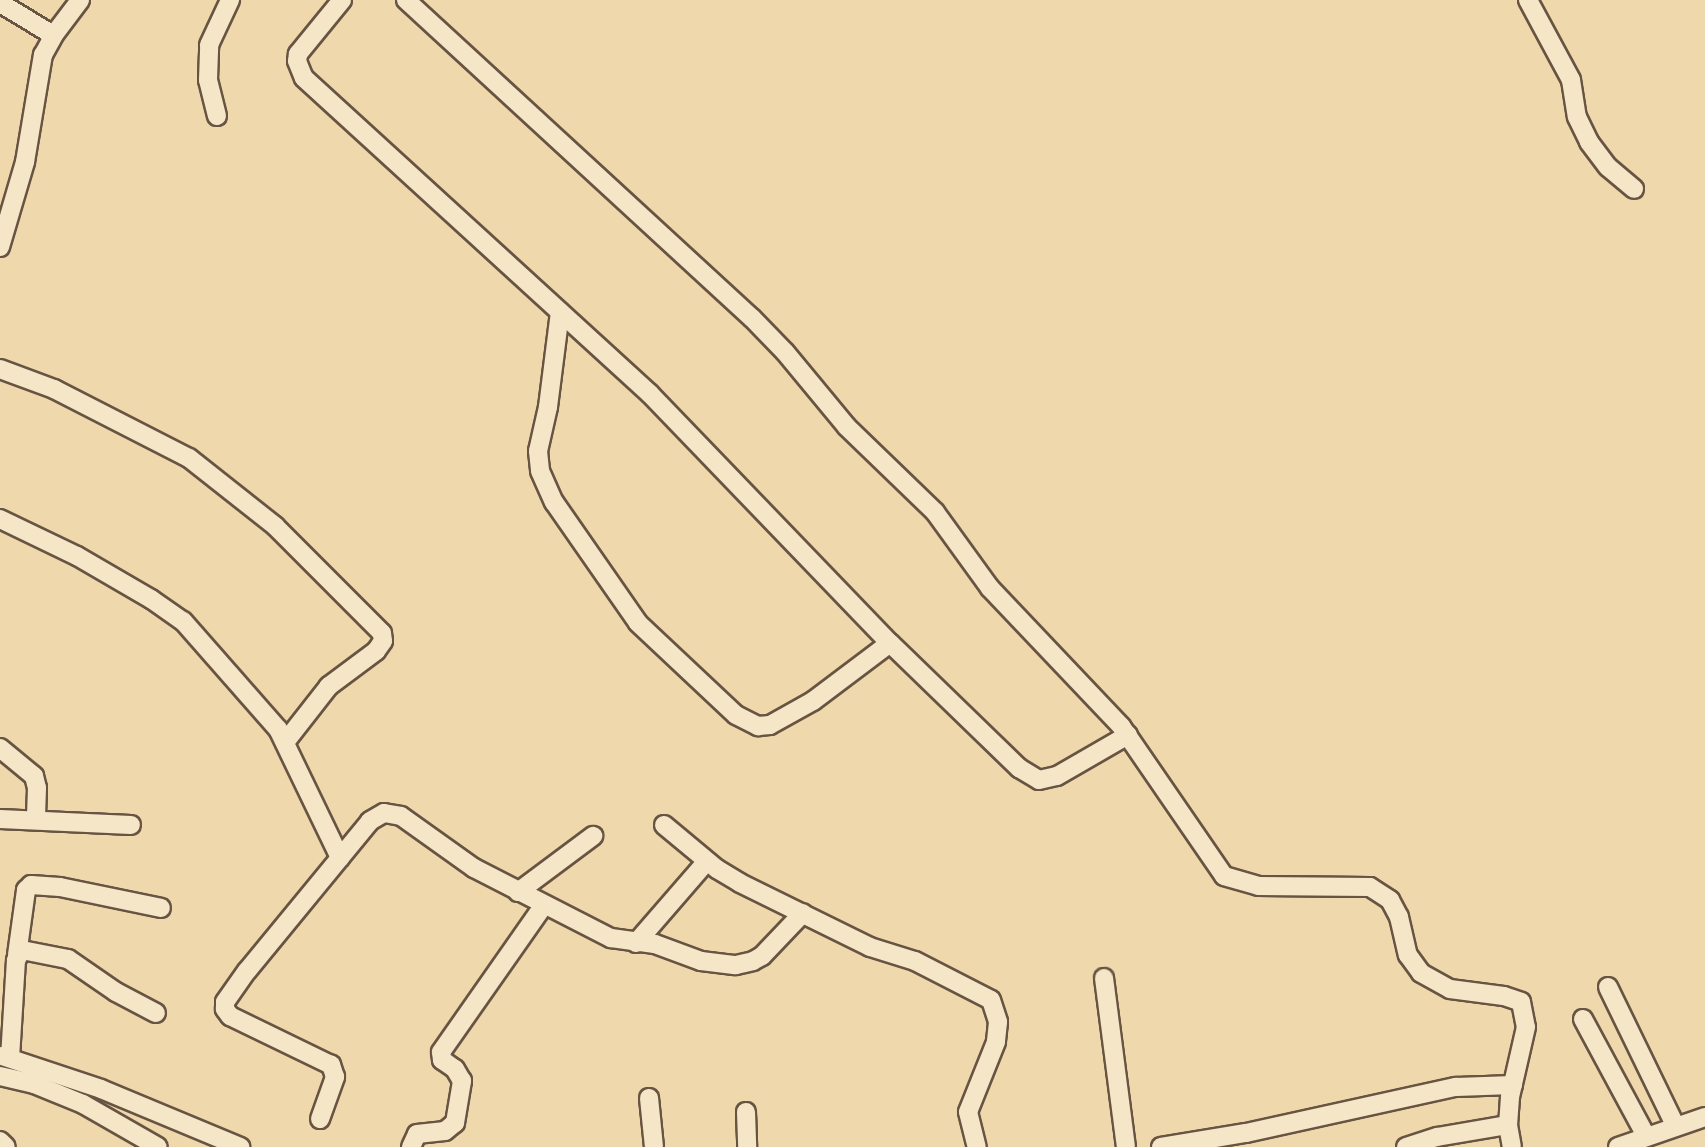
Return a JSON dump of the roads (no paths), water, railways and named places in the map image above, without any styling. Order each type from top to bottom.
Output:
[{"type":"street","points":[[1,241],[25,162],[39,71],[53,35],[80,0]]},
{"type":"street","points":[[216,116],[208,80],[209,45],[230,0]]},
{"type":"street","points":[[342,0],[303,46],[297,61],[300,72],[650,394],[890,643],[1030,777],[1045,780],[1057,776],[1128,735]]},
{"type":"street","points":[[406,0],[752,318],[847,427],[935,512],[990,588],[1128,735],[1224,876],[1258,886],[1370,887],[1390,900],[1399,917],[1408,955],[1421,973],[1450,989],[1504,996],[1521,1002],[1526,1027],[1513,1085],[1508,1125],[1512,1147]]},
{"type":"street","points":[[1528,0],[1570,80],[1577,117],[1589,142],[1608,167],[1634,189]]},
{"type":"street","points":[[0,3],[53,35]]},
{"type":"street","points":[[560,312],[548,407],[538,452],[540,471],[554,502],[638,623],[736,715],[758,726],[770,725],[813,701],[890,643]]},
{"type":"street","points":[[0,369],[54,389],[189,458],[275,526],[382,633],[383,641],[376,650],[329,687],[286,741]]},
{"type":"street","points":[[0,519],[77,556],[178,617],[252,696],[286,741],[340,858]]},
{"type":"street","points":[[0,748],[34,776],[37,788],[36,820]]},
{"type":"street","points":[[320,1119],[335,1077],[331,1065],[230,1016],[224,1006],[247,971],[370,821],[391,812],[415,825],[474,868],[611,938],[655,944],[701,961],[746,964],[762,956],[803,913]]},
{"type":"street","points":[[0,820],[131,825]]},
{"type":"street","points":[[664,825],[707,861],[740,883],[870,947],[915,961],[991,1000],[998,1022],[996,1042],[968,1112],[977,1147]]},
{"type":"street","points":[[519,892],[593,836]]},
{"type":"street","points":[[636,943],[707,861]]},
{"type":"street","points":[[161,908],[60,887],[31,885],[26,890],[5,1057],[89,1085],[240,1147]]},
{"type":"street","points":[[411,1147],[417,1134],[445,1131],[455,1123],[462,1081],[455,1069],[442,1060],[441,1052],[544,905]]},
{"type":"street","points":[[17,955],[28,950],[68,959],[116,992],[156,1013]]},
{"type":"street","points":[[1104,978],[1126,1147]]},
{"type":"street","points":[[1608,986],[1675,1125]]},
{"type":"street","points":[[1583,1019],[1646,1136]]},
{"type":"street","points":[[0,1076],[34,1084],[83,1104],[158,1147]]},
{"type":"street","points":[[83,1104],[89,1085]]},
{"type":"street","points":[[1161,1147],[1246,1133],[1456,1087],[1513,1085]]},
{"type":"street","points":[[649,1098],[654,1147]]},
{"type":"street","points":[[746,1112],[747,1147]]},
{"type":"street","points":[[1618,1147],[1675,1125],[1705,1117]]},
{"type":"street","points":[[1406,1147],[1437,1137],[1508,1125]]},
{"type":"street","points":[[0,1140],[6,1147]]}]
